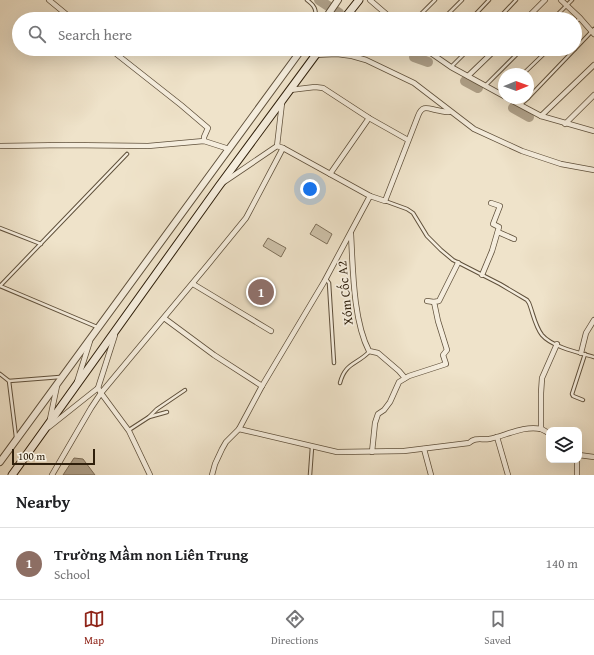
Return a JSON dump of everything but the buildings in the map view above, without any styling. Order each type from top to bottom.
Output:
[{"type":"main road","points":[[350,12],[359,0]]},
{"type":"main road","points":[[12,475],[314,56]]},
{"type":"street","points":[[49,0],[64,12]]},
{"type":"street","points":[[330,12],[338,0]]},
{"type":"street","points":[[370,0],[384,12]]},
{"type":"street","points":[[533,12],[545,0]]},
{"type":"street","points":[[561,0],[574,12]]},
{"type":"street","points":[[582,20],[593,32]]},
{"type":"street","points":[[119,56],[208,128],[204,140]]},
{"type":"street","points":[[0,462],[297,56]]},
{"type":"street","points":[[352,56],[366,60],[414,83],[474,130],[522,151],[561,164],[594,170]]},
{"type":"street","points":[[435,56],[451,67],[498,93]]},
{"type":"street","points":[[468,76],[489,56]]},
{"type":"street","points":[[541,116],[594,65]]},
{"type":"street","points":[[288,90],[315,87],[323,88],[369,118],[408,140]]},
{"type":"street","points":[[565,124],[594,95]]},
{"type":"street","points":[[219,186],[277,146],[282,99]]},
{"type":"street","points":[[517,104],[541,116],[594,131]]},
{"type":"street","points":[[277,146],[370,196],[385,200],[419,113],[425,108],[450,112]]},
{"type":"street","points":[[330,174],[369,118]]},
{"type":"street","points":[[0,146],[148,146],[204,140],[229,149]]},
{"type":"street","points":[[52,475],[101,393],[246,218],[283,148]]},
{"type":"street","points":[[212,475],[218,457],[224,446],[239,429],[370,196]]},
{"type":"street","points":[[482,275],[492,252],[499,227],[493,224],[500,206],[491,203]]},
{"type":"street","name":"Xóm Cốc A2","points":[[351,232],[357,312],[363,338],[370,351]]},
{"type":"street","points":[[498,232],[514,239]]},
{"type":"street","points":[[427,301],[439,301],[458,262]]},
{"type":"street","points":[[192,284],[270,331]]},
{"type":"street","points":[[372,452],[375,423],[378,414],[388,406],[399,382],[424,370],[446,364],[443,355],[447,350],[438,322],[434,302]]},
{"type":"street","points":[[164,318],[214,355],[262,386]]},
{"type":"street","points":[[583,354],[586,333],[594,320]]},
{"type":"street","points":[[41,434],[98,388],[116,329]]},
{"type":"street","points":[[75,386],[90,340]]},
{"type":"street","points":[[541,429],[542,378],[556,344]]},
{"type":"street","points":[[370,351],[378,353],[405,378]]},
{"type":"street","points":[[49,423],[58,384]]},
{"type":"street","points":[[98,388],[129,431],[150,475]]},
{"type":"street","points":[[239,429],[337,452],[404,451],[469,443],[473,440],[489,439],[522,430],[541,429],[546,432]]},
{"type":"street","points":[[497,437],[508,475]]},
{"type":"street","points":[[424,449],[431,475]]},
{"type":"street","points":[[582,455],[594,457]]},
{"type":"street","points":[[577,463],[577,475]]},
{"type":"lane","points":[[308,0],[314,5],[316,12]]},
{"type":"lane","points":[[423,12],[435,0]]},
{"type":"lane","points":[[450,12],[462,0]]},
{"type":"lane","points":[[478,12],[490,0]]},
{"type":"lane","points":[[505,12],[516,0]]},
{"type":"lane","points":[[561,12],[572,0]]},
{"type":"lane","points":[[582,42],[593,32]]},
{"type":"lane","points":[[451,67],[461,56]]},
{"type":"lane","points":[[486,86],[515,56]]},
{"type":"lane","points":[[529,68],[542,56]]},
{"type":"lane","points":[[534,92],[568,56]]},
{"type":"lane","points":[[99,328],[0,286],[127,154]]},
{"type":"lane","points":[[385,200],[413,213],[427,236],[441,250],[458,262],[527,300],[542,335],[556,344],[594,357]]},
{"type":"lane","points":[[0,228],[41,244]]},
{"type":"lane","points":[[325,278],[329,283],[334,363]]},
{"type":"lane","points":[[340,384],[343,374],[350,366],[370,351]]},
{"type":"lane","points":[[583,354],[572,394],[573,396],[583,400]]},
{"type":"lane","points":[[0,374],[9,380],[63,377]]},
{"type":"lane","points":[[9,380],[17,439]]},
{"type":"lane","points":[[129,431],[149,417],[157,409],[185,390]]},
{"type":"lane","points":[[149,417],[167,412]]},
{"type":"lane","points":[[310,475],[312,447]]},
{"type":"shaded area","points":[[316,224],[332,234],[327,244],[310,234]]},
{"type":"shaded area","points":[[268,238],[286,248],[281,257],[263,246]]},
{"type":"shaded area","points":[[74,458],[83,459],[95,475],[63,475]]},
{"type":"waterway","points":[[319,0],[337,12]]},
{"type":"waterway","points":[[414,57],[428,62]]},
{"type":"waterway","points":[[465,81],[478,88]]},
{"type":"waterway","points":[[513,108],[529,117]]},
{"type":"place","name":"Trường Mầm non Liên Trung","points":[[261,292]]}]
